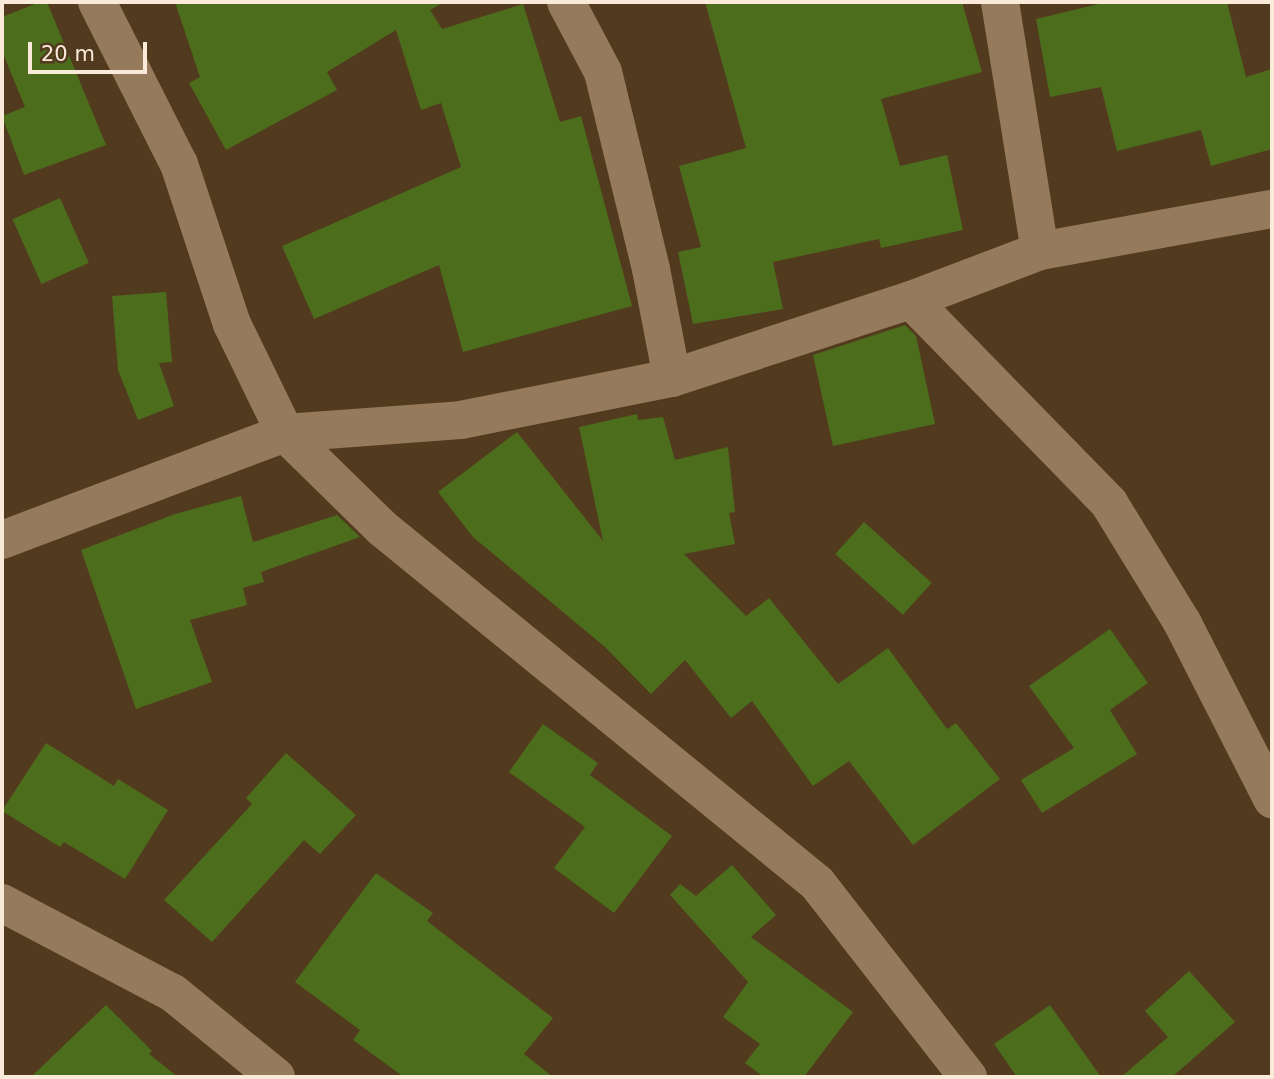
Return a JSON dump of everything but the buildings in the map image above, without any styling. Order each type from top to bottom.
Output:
[{"type":"street","points":[[97,2],[179,164],[232,324],[285,433],[393,537],[817,883],[968,1077]]},
{"type":"street","points":[[566,2],[603,72],[651,269],[672,378]]},
{"type":"street","points":[[1000,2],[1040,251]]},
{"type":"street","points":[[2,540],[285,433],[461,420],[672,378],[911,300],[1040,251],[1272,209]]},
{"type":"street","points":[[911,300],[1109,503],[1182,622],[1272,799]]},
{"type":"street","points":[[2,903],[173,993],[276,1077]]}]
